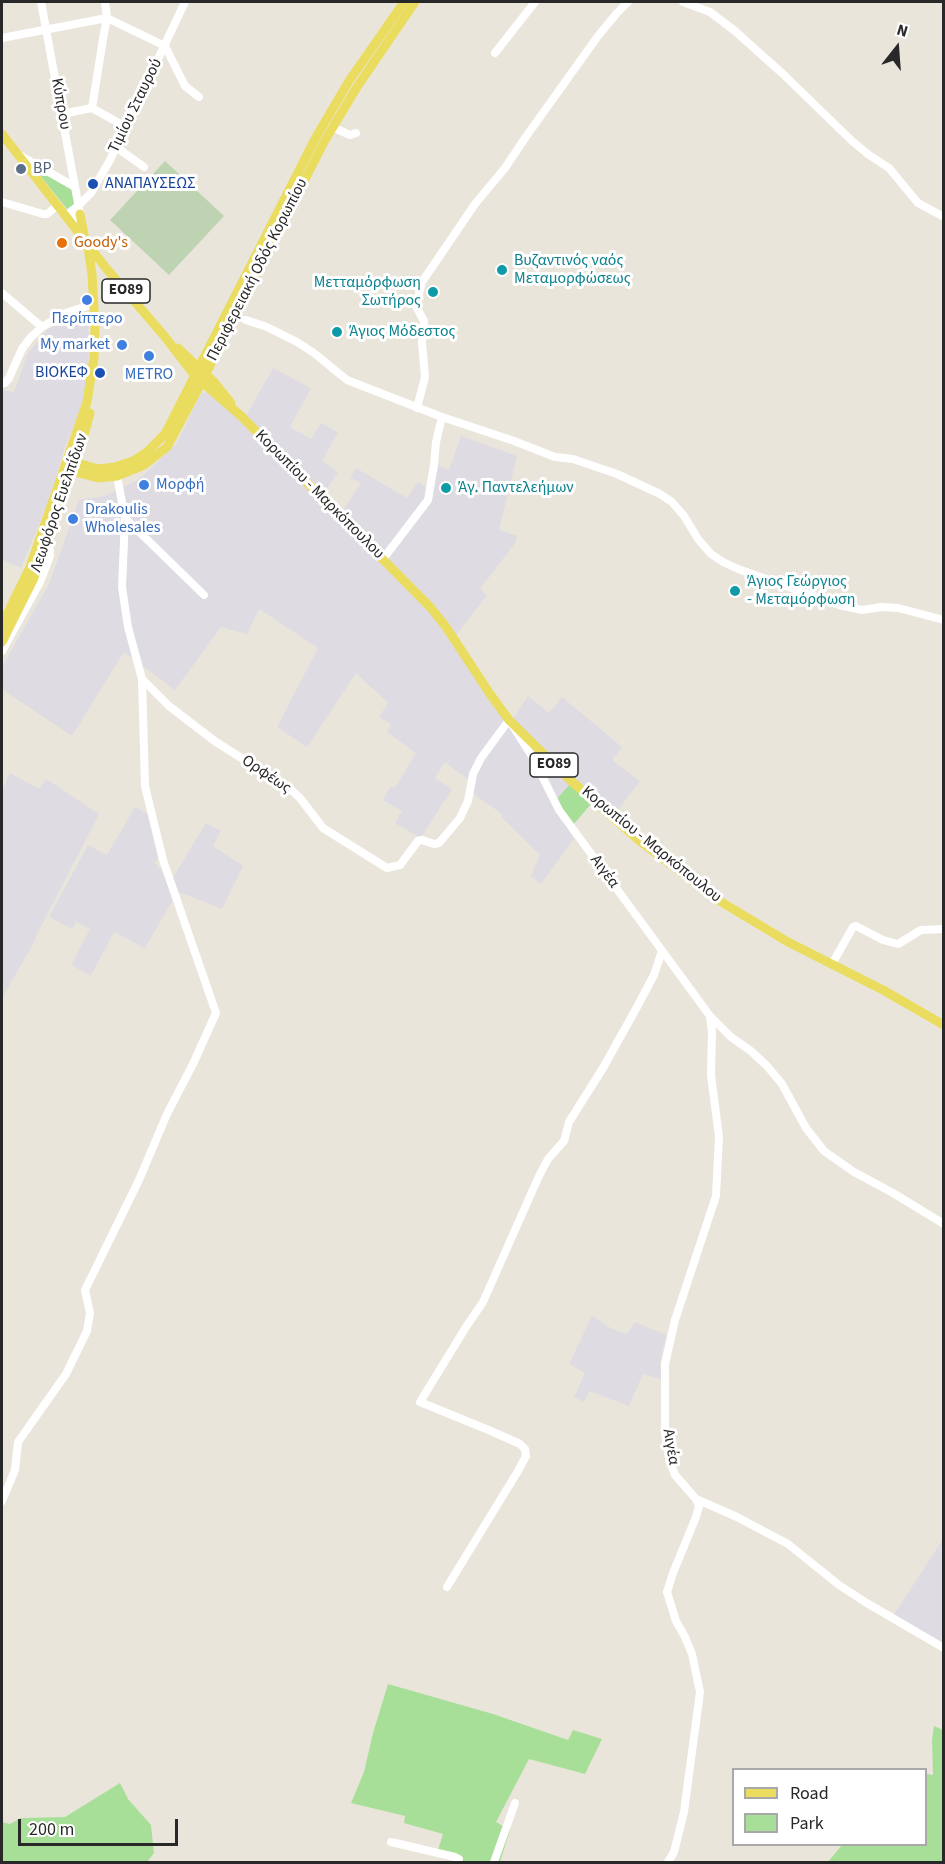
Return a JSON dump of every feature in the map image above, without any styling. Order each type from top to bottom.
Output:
[{"type":"main road","name":"Περιφερειακή Οδός Κορωπίου","points":[[70,466],[88,476],[98,478],[117,476],[144,465],[166,447],[178,429],[201,375],[316,137],[349,81],[404,2]]},
{"type":"main road","name":"Περιφερειακή Οδός Κορωπίου","points":[[70,466],[98,469],[115,467],[133,461],[153,447],[165,434],[201,375],[332,128],[415,2]]},
{"type":"main road","name":"ΕΟ89","points":[[2,137],[87,244]]},
{"type":"main road","name":"Λεωφόρος Ευελπίδων","points":[[2,625],[30,567],[70,466],[82,442],[96,380],[94,304],[87,244],[79,210]]},
{"type":"main road","name":"Κορωπίου - Μαρκόπουλου","points":[[87,244],[201,375],[431,608],[509,720],[600,807],[679,872],[749,921],[883,990],[944,1025]]},
{"type":"main road","name":"Λεωφόρος Ευελπίδων","points":[[2,642],[33,580],[68,485],[70,466],[87,402],[94,357]]},
{"type":"main road","points":[[82,442],[84,456],[98,469]]},
{"type":"main road","points":[[68,485],[88,476]]},
{"type":"street","name":"Κύπρου","points":[[41,2],[79,210]]},
{"type":"street","points":[[105,2],[107,15]]},
{"type":"street","points":[[92,108],[107,15],[113,2]]},
{"type":"street","name":"Τιμίου Σταυρού","points":[[67,219],[79,210],[91,193],[126,127],[185,2]]},
{"type":"street","points":[[495,53],[535,2]]},
{"type":"street","points":[[417,408],[425,377],[422,342],[424,321],[417,308],[422,282],[475,204],[505,168],[604,28],[628,2]]},
{"type":"street","points":[[683,2],[710,12],[735,31],[852,141],[890,168],[918,203],[944,218]]},
{"type":"street","points":[[2,38],[107,15],[165,46],[185,86],[199,97]]},
{"type":"street","points":[[62,114],[92,108],[126,127]]},
{"type":"street","points":[[332,128],[347,134],[356,133]]},
{"type":"street","points":[[116,147],[144,166]]},
{"type":"street","points":[[16,153],[75,187]]},
{"type":"street","points":[[2,202],[43,214],[47,214],[57,206]]},
{"type":"street","points":[[2,293],[42,327]]},
{"type":"street","points":[[2,383],[9,378],[22,349],[42,327],[68,312],[94,304]]},
{"type":"street","points":[[246,320],[267,327],[314,352],[346,380],[555,457],[573,459],[617,474],[660,494],[672,502],[684,516],[711,554],[738,569],[839,605],[862,610],[898,608],[944,620]]},
{"type":"street","points":[[383,559],[428,500],[442,417]]},
{"type":"street","name":"Ορφέως","points":[[117,476],[125,518],[122,588],[124,609],[142,679],[168,706],[216,742],[289,788],[300,798],[323,828],[387,868],[400,866],[418,841],[439,843],[460,818],[468,801],[473,774],[491,742],[509,720]]},
{"type":"street","points":[[125,518],[204,595]]},
{"type":"street","points":[[2,651],[40,582],[50,556],[48,540]]},
{"type":"street","points":[[2,1501],[15,1470],[18,1442],[66,1374],[87,1331],[90,1313],[86,1290],[216,1013],[163,860],[145,786],[142,679]]},
{"type":"street","name":"Αιγέα","points":[[509,720],[532,756],[560,810],[710,1016],[767,1066],[782,1084],[806,1128],[824,1151],[836,1162],[944,1224]]},
{"type":"street","points":[[832,964],[853,927],[856,926],[883,940],[898,944],[921,930],[944,929]]},
{"type":"street","points":[[447,1587],[518,1471],[526,1456],[525,1449],[520,1444],[491,1431],[420,1402],[483,1302],[539,1176],[548,1159],[564,1140],[569,1122],[637,1007],[654,975],[663,951]]},
{"type":"street","name":"Αιγέα","points":[[696,1498],[675,1474],[669,1459],[665,1433],[665,1364],[675,1320],[716,1196],[718,1137],[711,1075],[710,1016]]},
{"type":"street","points":[[712,1032],[722,1028]]},
{"type":"street","points":[[696,1498],[788,1544],[839,1585],[883,1614],[944,1648]]},
{"type":"street","points":[[668,1863],[674,1852],[684,1812],[699,1692],[692,1654],[671,1608],[667,1592],[672,1573],[696,1517],[699,1506],[696,1498]]},
{"type":"street","points":[[494,1863],[515,1803]]},
{"type":"street","points":[[392,1842],[455,1857],[459,1859],[458,1863]]},
{"type":"shaded area","points":[[84,311],[88,312],[89,343],[88,372],[81,409],[64,449],[51,495],[21,568],[2,559],[2,390],[14,392],[28,353],[48,329]]},
{"type":"shaded area","points":[[273,368],[311,388],[290,427],[311,439],[321,423],[338,432],[322,461],[338,472],[323,495],[341,514],[361,483],[350,478],[356,468],[407,498],[418,482],[428,488],[432,462],[449,470],[461,436],[517,456],[499,530],[517,536],[515,543],[480,589],[487,595],[451,642],[505,720],[515,716],[528,696],[549,713],[562,697],[622,747],[612,760],[640,781],[614,815],[573,780],[554,804],[574,839],[541,884],[531,876],[540,855],[501,817],[502,814],[472,793],[467,779],[445,762],[435,778],[452,789],[422,836],[417,836],[395,823],[402,811],[383,800],[391,786],[395,788],[416,753],[387,732],[391,724],[379,717],[388,703],[356,673],[307,747],[277,727],[318,648],[259,609],[247,634],[221,627],[175,690],[124,652],[72,736],[2,689],[2,667],[49,584],[79,500],[105,496],[138,480],[177,443],[201,393],[210,393],[246,416]]},
{"type":"shaded area","points":[[10,773],[39,789],[46,779],[99,814],[36,939],[2,998],[2,790]]},
{"type":"shaded area","points":[[135,807],[149,815],[159,855],[155,863],[164,873],[174,898],[145,948],[114,932],[91,976],[71,965],[90,929],[76,922],[72,929],[49,917],[88,845],[107,855]]},
{"type":"shaded area","points":[[206,823],[221,831],[213,846],[243,866],[222,909],[179,892],[177,894],[172,879]]},
{"type":"shaded area","points":[[592,1316],[612,1329],[627,1334],[635,1322],[666,1335],[660,1362],[662,1379],[643,1374],[629,1406],[589,1391],[584,1402],[574,1397],[585,1373],[569,1364]]},
{"type":"shaded area","points":[[943,1539],[943,1644],[893,1616]]},
{"type":"green space","points":[[165,161],[224,216],[169,275],[110,220]]},
{"type":"green space","points":[[41,172],[72,188],[76,205],[67,209],[39,174]]},
{"type":"green space","points":[[571,783],[592,803],[572,826],[556,800]]},
{"type":"green space","points":[[388,1684],[493,1714],[568,1740],[573,1730],[602,1739],[585,1774],[529,1759],[496,1822],[510,1830],[500,1862],[461,1862],[438,1850],[443,1834],[404,1823],[405,1816],[351,1803],[364,1772]]},
{"type":"green space","points":[[934,1726],[943,1730],[943,1862],[828,1862],[841,1846],[927,1846],[927,1774],[933,1775]]},
{"type":"green space","points":[[120,1783],[128,1799],[151,1825],[154,1853],[147,1862],[2,1862],[2,1822],[10,1824],[21,1818],[65,1817]]},
{"type":"place","name":"BP","points":[[21,169]]},
{"type":"place","name":"ΑΝΑΠΑΥΣΕΩΣ","points":[[93,184]]},
{"type":"place","name":"Goody's","points":[[62,243]]},
{"type":"place","name":"Βυζαντινός ναός Μεταμορφώσεως","points":[[502,270]]},
{"type":"place","name":"Μετταμόρφωση Σωτήρος","points":[[433,292]]},
{"type":"place","name":"Περίπτερο","points":[[87,300]]},
{"type":"place","name":"Άγιος Μόδεστος","points":[[337,332]]},
{"type":"place","name":"My market","points":[[122,345]]},
{"type":"place","name":"METRO","points":[[149,356]]},
{"type":"place","name":"ΒΙΟΚΕΦ","points":[[100,373]]},
{"type":"place","name":"Μορφή","points":[[144,485]]},
{"type":"place","name":"Άγ. Παντελεήμων","points":[[446,488]]},
{"type":"place","name":"Drakoulis Wholesales","points":[[73,519]]},
{"type":"place","name":"Άγιος Γεώργιος - Μεταμόρφωση","points":[[735,591]]}]
